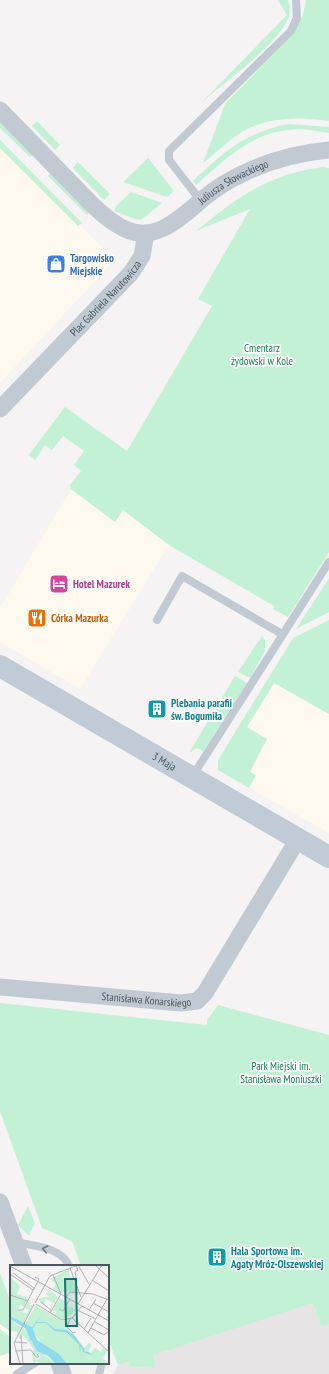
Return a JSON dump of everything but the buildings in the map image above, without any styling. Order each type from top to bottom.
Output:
[{"type":"street","points":[[0,110],[100,212],[125,229],[146,234]]},
{"type":"street","name":"Juliusza Słowackiego","points":[[146,234],[161,230],[172,224],[201,201],[241,174],[273,160],[307,152],[329,150]]},
{"type":"street","name":"Plac Gabriela Narutowicza","points":[[0,409],[131,273],[142,256],[146,234]]},
{"type":"street","name":"3 Maja","points":[[0,666],[329,857]]},
{"type":"street","name":"Stanisława Konarskiego","points":[[0,987],[187,1004],[197,1001],[205,993],[298,839]]},
{"type":"street","points":[[0,1202],[24,1265]]},
{"type":"street","points":[[59,1364],[63,1374]]},
{"type":"lane","points":[[201,201],[169,160],[169,151],[291,31],[297,18],[296,0]]},
{"type":"lane","points":[[192,777],[329,562]]},
{"type":"lane","points":[[157,620],[182,576],[282,634]]},
{"type":"lane","points":[[14,1241],[52,1250],[62,1256],[68,1265]]},
{"type":"lane","points":[[17,1374],[33,1364]]},
{"type":"lane","points":[[99,1374],[102,1364]]},
{"type":"shaded area","name":"Targowisko Miejskie","points":[[0,143],[115,260],[0,383]]},
{"type":"shaded area","points":[[71,489],[115,522],[123,509],[169,545],[80,689],[0,642],[0,608]]},
{"type":"shaded area","points":[[274,683],[329,714],[329,833],[218,770],[218,760]]},
{"type":"shaded area","points":[[0,1273],[10,1300],[10,1364],[33,1364],[37,1374],[0,1374]]},
{"type":"shaded area","points":[[313,1303],[321,1327],[329,1324],[329,1374],[113,1374],[118,1365]]},
{"type":"green space","points":[[278,0],[288,0],[290,8],[288,19],[280,32],[248,64],[202,102],[287,15]]},
{"type":"green space","points":[[306,0],[329,0],[329,121],[287,119],[257,125],[236,136],[203,163],[225,104],[292,35],[303,15]]},
{"type":"green space","points":[[0,120],[34,154],[30,157],[0,128]]},
{"type":"green space","points":[[37,121],[60,145],[55,150],[32,126]]},
{"type":"green space","points":[[289,124],[329,127],[329,133],[294,129],[262,136],[250,142],[227,158],[196,185],[193,181],[225,152],[247,138],[260,132]]},
{"type":"green space","points":[[0,140],[82,223],[78,226],[0,148]]},
{"type":"green space","points":[[148,158],[174,191],[167,197],[123,182]]},
{"type":"green space","points":[[78,162],[110,194],[104,200],[73,168]]},
{"type":"green space","name":"Cmentarz żydowski w Kole","points":[[323,167],[329,168],[329,552],[288,617],[273,609],[274,606],[169,545],[123,510],[115,522],[71,489],[70,485],[81,471],[74,465],[84,451],[63,436],[52,450],[45,445],[35,460],[29,455],[65,407],[127,451],[212,306],[198,299],[250,209],[196,231],[240,198],[270,181],[304,170]]},
{"type":"green space","points":[[51,172],[91,211],[87,215],[48,176]]},
{"type":"green space","points":[[131,192],[162,203],[141,220],[114,211],[116,206]]},
{"type":"green space","points":[[329,578],[329,612],[296,629]]},
{"type":"green space","points":[[329,620],[329,714],[274,683],[247,727],[267,739],[250,772],[256,775],[249,788],[218,770],[218,760],[293,638]]},
{"type":"green space","points":[[262,636],[265,640],[265,651],[250,678],[238,672]]},
{"type":"green space","points":[[235,676],[247,683],[203,751],[197,748],[189,753]]},
{"type":"green space","name":"Park Miejski im. Stanisława Moniuszki","points":[[0,1003],[207,1025],[207,1020],[218,1005],[329,1035],[329,1324],[321,1327],[313,1303],[153,1355],[156,1368],[129,1366],[131,1361],[118,1365],[109,1342],[109,1265],[81,1265],[72,1241],[42,1228],[0,1111]]},
{"type":"green space","points":[[28,1206],[35,1223],[29,1236],[18,1225]]},
{"type":"green space","points":[[0,1273],[10,1300],[10,1331],[0,1324]]},
{"type":"green space","points":[[0,1329],[9,1336],[10,1334],[10,1352],[0,1356]]},
{"type":"place","name":"Targowisko Miejskie","points":[[56,264]]},
{"type":"place","name":"Hotel Mazurek","points":[[59,584]]},
{"type":"place","name":"Córka Mazurka","points":[[37,618]]},
{"type":"place","name":"Plebania parafii św. Bogumiła","points":[[157,709]]},
{"type":"place","name":"Hala Sportowa im. Agaty Mróz-Olszewskiej","points":[[217,1257]]}]
